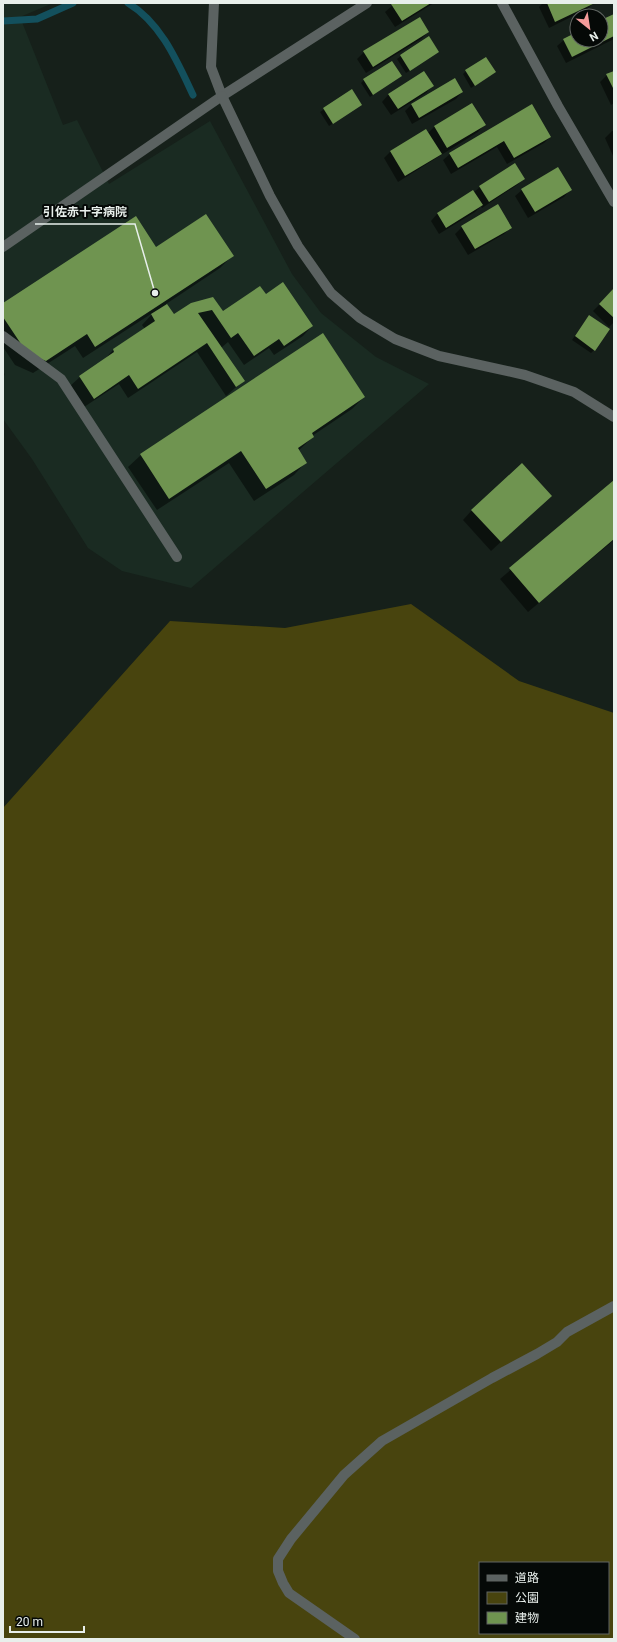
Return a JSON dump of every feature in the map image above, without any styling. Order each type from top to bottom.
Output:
[{"type":"street","points":[[214,3],[211,66],[222,96],[270,196],[298,246],[331,293],[360,318],[395,339],[440,356],[525,375],[574,392],[614,417]]},
{"type":"street","points":[[3,246],[222,96],[367,3]]},
{"type":"street","points":[[502,3],[558,106],[614,202]]},
{"type":"street","points":[[3,336],[61,379],[178,557]]},
{"type":"street","points":[[355,1639],[295,1598],[286,1588],[278,1571],[278,1560],[291,1539],[344,1475],[382,1441],[492,1378],[538,1354],[557,1342],[567,1332],[614,1306]]},
{"type":"shaded area","points":[[3,3],[53,3],[20,17],[63,125],[77,120],[109,184],[210,121],[292,274],[321,313],[376,357],[429,384],[191,588],[122,571],[88,548],[32,459],[3,419],[3,378],[5,374],[3,372]]},
{"type":"green space","points":[[411,604],[519,681],[614,713],[614,1639],[3,1639],[3,808],[170,621],[285,628]]},
{"type":"building","points":[[431,3],[402,21],[391,4]]},
{"type":"building","points":[[547,3],[595,3],[584,8],[569,8],[569,15],[555,22]]},
{"type":"building","points":[[614,14],[614,36],[609,38],[609,16]]},
{"type":"building","points":[[420,17],[429,32],[373,67],[363,51]]},
{"type":"building","points":[[429,36],[439,52],[410,71],[400,55]]},
{"type":"building","points":[[569,36],[569,48],[590,48],[572,57],[563,39]]},
{"type":"building","points":[[486,57],[496,72],[475,86],[465,70]]},
{"type":"building","points":[[392,61],[402,76],[373,95],[363,79]]},
{"type":"building","points":[[424,71],[434,86],[398,109],[388,94]]},
{"type":"building","points":[[614,71],[614,90],[606,74]]},
{"type":"building","points":[[455,78],[463,92],[419,118],[411,104]]},
{"type":"building","points":[[352,89],[362,105],[333,124],[323,108]]},
{"type":"building","points":[[472,103],[486,125],[447,148],[434,126]]},
{"type":"building","points":[[532,104],[551,137],[514,158],[504,141],[458,168],[449,153]]},
{"type":"building","points":[[426,129],[442,154],[405,176],[390,151]]},
{"type":"building","points":[[515,163],[525,179],[489,202],[479,186]]},
{"type":"building","points":[[558,167],[572,190],[535,212],[521,189]]},
{"type":"building","points":[[473,190],[483,205],[446,228],[437,213]]},
{"type":"building","points":[[498,204],[512,228],[475,249],[461,226]]},
{"type":"building","points":[[206,214],[234,256],[95,347],[87,334],[46,361],[27,353],[3,317],[3,303],[136,216],[156,247]]},
{"type":"building","points":[[283,282],[313,326],[284,346],[279,339],[254,356],[238,333],[231,338],[212,310],[198,313],[245,381],[236,387],[207,343],[138,389],[129,375],[94,399],[79,376],[114,352],[113,349],[155,321],[151,314],[167,304],[174,314],[191,303],[213,297],[223,311],[260,286],[266,294]]},
{"type":"building","points":[[614,288],[614,318],[599,304]]},
{"type":"building","points":[[589,315],[610,329],[595,351],[575,336]]},
{"type":"building","points":[[323,333],[365,397],[312,433],[314,437],[298,448],[307,463],[266,489],[241,451],[169,499],[140,454]]},
{"type":"building","points":[[522,463],[552,496],[501,542],[471,510]]},
{"type":"building","points":[[614,480],[614,539],[539,603],[509,568]]},
{"type":"waterway","points":[[3,21],[37,19],[73,3]]},
{"type":"waterway","points":[[128,3],[140,11],[159,32],[174,56],[193,95]]},
{"type":"place","name":"引佐赤十字病院","points":[[155,293]]}]
